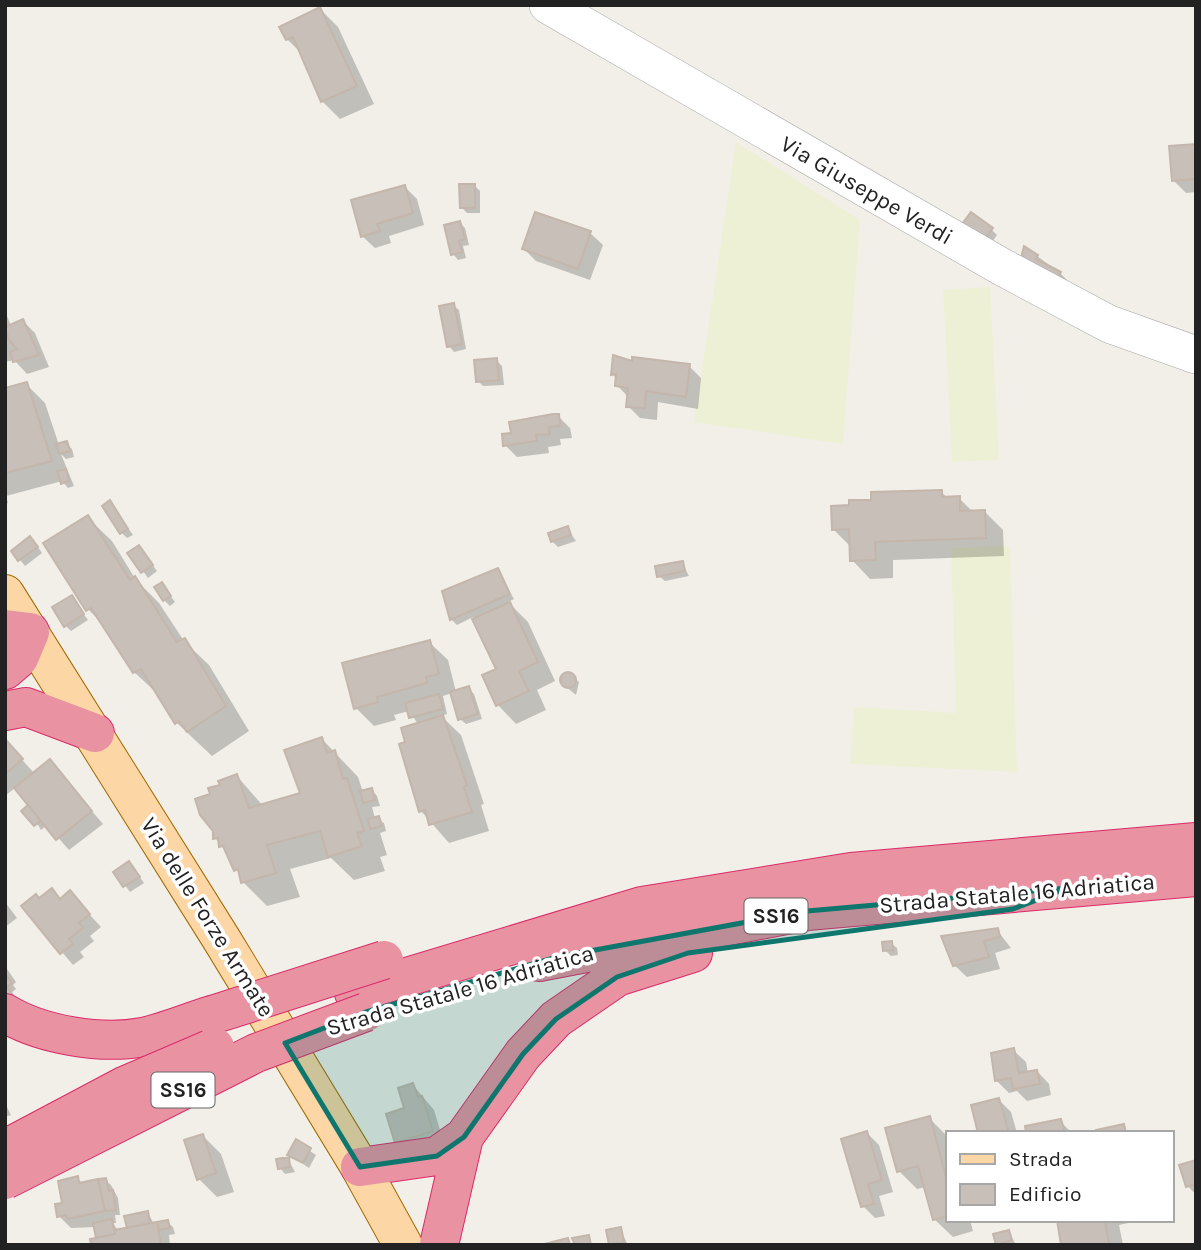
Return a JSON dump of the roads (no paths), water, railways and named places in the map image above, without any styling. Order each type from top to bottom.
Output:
[{"type":"highway","points":[[5,670],[19,658],[18,630]]},
{"type":"highway","points":[[5,711],[26,707],[94,733]]},
{"type":"highway","name":"Strada Statale 16 Adriatica","points":[[5,1180],[360,1003],[642,906],[851,872],[1196,842]]},
{"type":"highway","name":"Strada Statale 16 Adriatica","points":[[5,1149],[124,1086],[235,1038],[360,1003],[557,957],[807,911],[1196,877]]},
{"type":"highway","name":"SS16","points":[[360,1167],[437,1156],[464,1138],[523,1054],[556,1019],[617,977],[688,953],[1013,909],[1068,888]]},
{"type":"highway","name":"SS16","points":[[5,1013],[18,1021],[77,1038],[142,1037],[384,960],[531,919],[642,906]]},
{"type":"highway","name":"SS16","points":[[439,1245],[464,1138]]},
{"type":"main road","name":"Via delle Forze Armate","points":[[5,594],[18,630],[94,733],[360,1167],[403,1245]]},
{"type":"street","name":"Via Giuseppe Verdi","points":[[548,5],[1038,286],[1109,324],[1196,355]]}]
